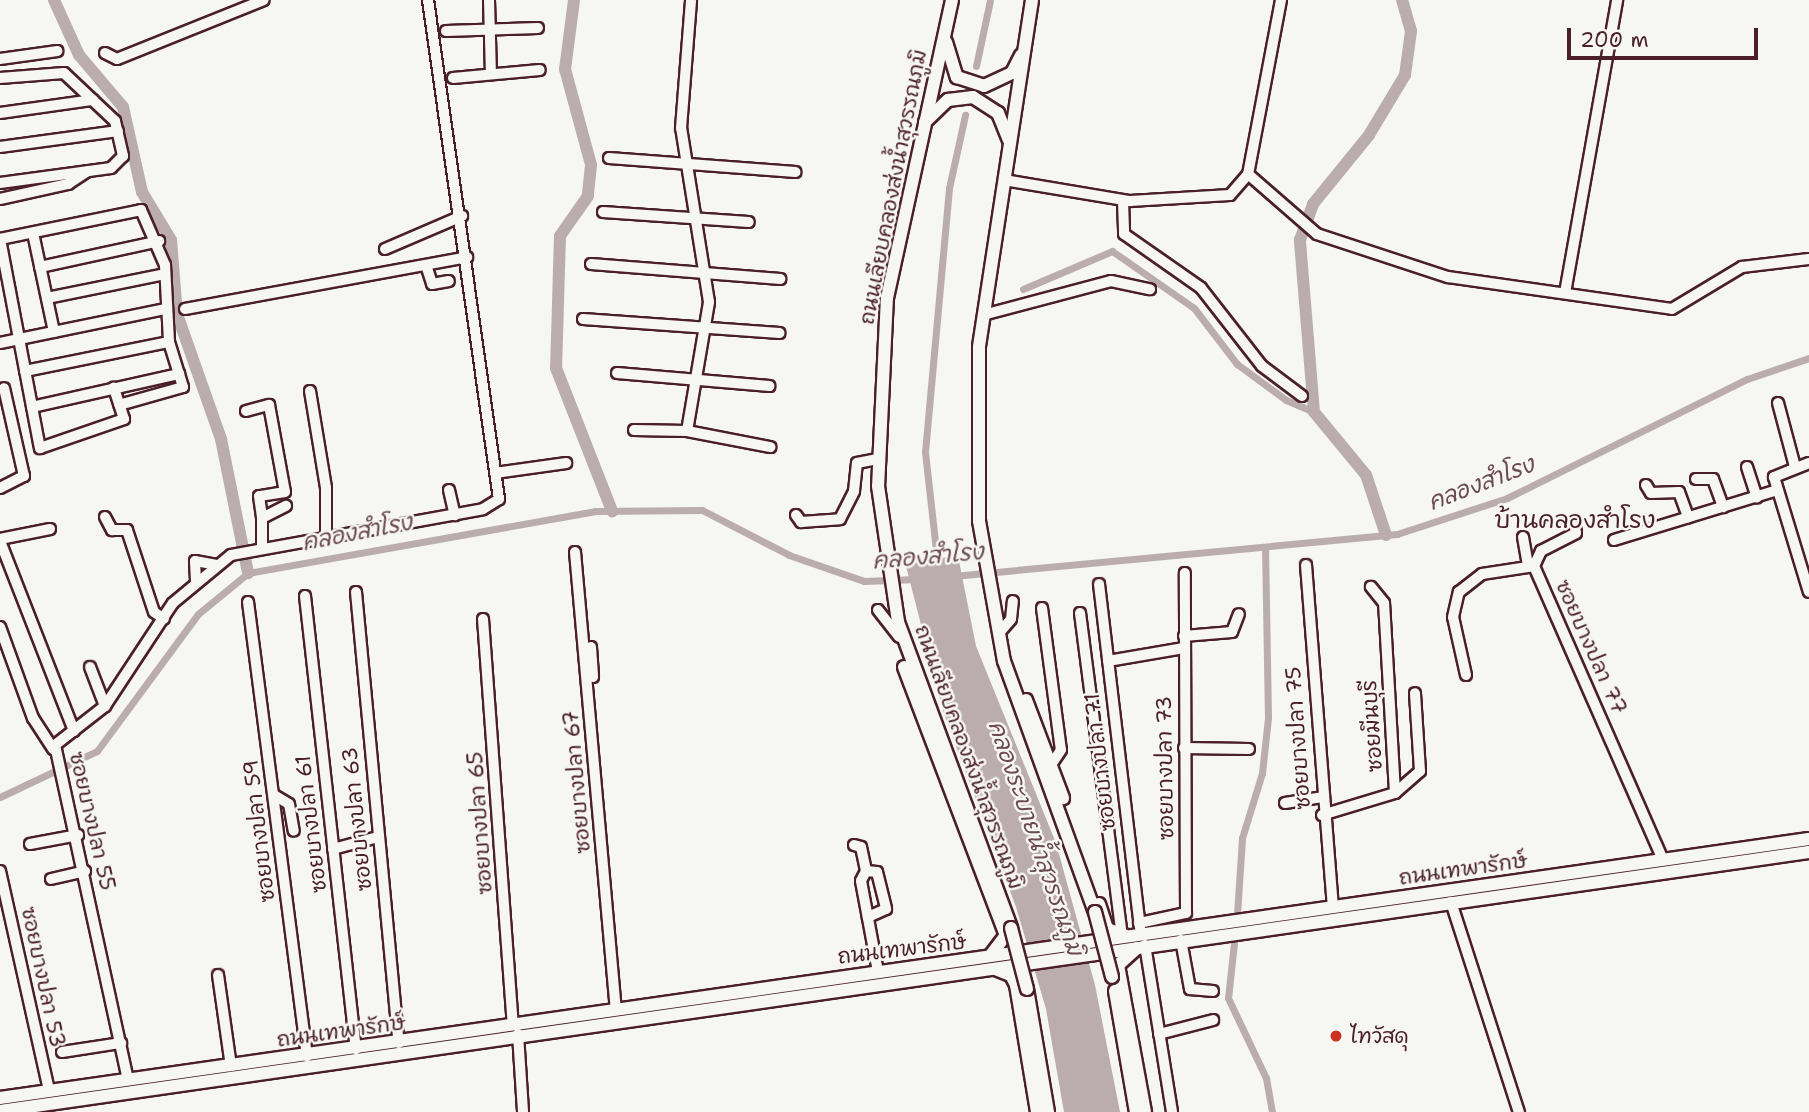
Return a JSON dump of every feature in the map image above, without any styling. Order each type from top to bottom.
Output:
[{"type":"main road","points":[[952,0],[945,51],[950,68],[965,82],[984,86],[1004,80],[1027,42]]},
{"type":"main road","name":"ถนนเลียบคลองส่งน้ำสุวรรณภูมิ","points":[[952,0],[919,135],[887,297],[878,459],[881,529],[899,629],[932,726],[1011,928],[1048,1112]]},
{"type":"main road","points":[[1032,0],[983,315],[975,394],[979,522],[996,626],[1014,694],[1095,912],[1136,1112]]},
{"type":"main road","points":[[919,135],[937,107],[973,97],[1002,118],[1010,153]]},
{"type":"main road","points":[[996,626],[1051,765],[1104,923],[1137,937],[1118,965],[1145,1112]]},
{"type":"main road","points":[[899,629],[922,727],[1006,935],[989,963],[1011,975],[1016,985],[1037,1112]]},
{"type":"main road","name":"ถนนเทพารักษ์","points":[[1137,937],[1181,940],[1451,902],[1719,859],[1809,839]]},
{"type":"main road","name":"ถนนเทพารักษ์","points":[[0,1111],[515,1029],[1111,945],[1137,937],[1333,907],[1663,860],[1809,852]]},
{"type":"main road","name":"ถนนเทพารักษ์","points":[[0,1098],[307,1056],[357,1053],[399,1042],[515,1029],[616,1009],[878,972],[989,963]]},
{"type":"street","points":[[105,53],[117,58],[264,0]]},
{"type":"street","points":[[428,0],[462,216],[495,473],[566,463]]},
{"type":"street","points":[[489,0],[491,74]]},
{"type":"street","points":[[687,431],[707,327],[707,274],[687,165],[681,110],[691,0]]},
{"type":"street","points":[[1004,180],[1123,201],[1230,195],[1248,174],[1280,0]]},
{"type":"street","points":[[1565,293],[1616,0]]},
{"type":"street","points":[[446,31],[538,28]]},
{"type":"street","points":[[0,59],[57,51]]},
{"type":"street","points":[[453,78],[540,70]]},
{"type":"street","points":[[0,78],[58,71],[93,100],[118,131],[119,166],[0,183]]},
{"type":"street","points":[[0,113],[93,100]]},
{"type":"street","points":[[0,147],[118,131]]},
{"type":"street","points":[[609,158],[795,172]]},
{"type":"street","points":[[0,199],[68,184],[88,171]]},
{"type":"street","points":[[1248,174],[1317,234],[1448,277],[1672,309],[1742,267],[1809,259]]},
{"type":"street","points":[[1123,201],[1124,234],[1201,288],[1262,366],[1302,396]]},
{"type":"street","points":[[114,388],[119,405],[124,419],[40,448],[13,306],[3,273],[0,239],[141,210],[159,241],[165,274],[169,342],[183,387],[119,405]]},
{"type":"street","points":[[603,212],[749,222]]},
{"type":"street","points":[[385,249],[462,216]]},
{"type":"street","points":[[33,233],[54,332]]},
{"type":"street","points":[[40,267],[159,241]]},
{"type":"street","points":[[185,309],[467,257]]},
{"type":"street","points":[[591,264],[780,279]]},
{"type":"street","points":[[426,265],[431,283],[449,281]]},
{"type":"street","points":[[47,298],[165,274]]},
{"type":"street","points":[[983,315],[1100,283],[1122,280],[1150,289]]},
{"type":"street","points":[[0,309],[13,306]]},
{"type":"street","points":[[0,343],[165,309]]},
{"type":"street","points":[[583,319],[780,332]]},
{"type":"street","points":[[25,371],[169,342]]},
{"type":"street","points":[[617,373],[769,386]]},
{"type":"street","points":[[32,408],[178,374]]},
{"type":"street","points":[[0,488],[24,476],[4,388]]},
{"type":"street","points":[[310,391],[326,488],[326,537]]},
{"type":"street","points":[[1778,403],[1795,467]]},
{"type":"street","points":[[246,411],[270,405],[285,492],[259,496],[262,548]]},
{"type":"street","points":[[634,430],[687,431],[770,447]]},
{"type":"street","points":[[796,515],[818,523],[841,519],[857,463],[878,459]]},
{"type":"street","points":[[1809,463],[1775,474],[1809,592]]},
{"type":"street","points":[[1747,467],[1757,497]]},
{"type":"street","name":"ซอยบางปลา 55","points":[[128,1080],[78,835],[54,754],[74,731],[105,706],[164,619],[197,581],[231,555],[246,549],[455,514],[497,504],[495,473]]},
{"type":"street","points":[[1696,479],[1713,479],[1723,507]]},
{"type":"street","points":[[1646,485],[1651,493],[1679,492],[1688,517]]},
{"type":"street","points":[[449,490],[455,514]]},
{"type":"street","points":[[1614,540],[1778,490]]},
{"type":"street","points":[[262,518],[286,506]]},
{"type":"street","points":[[105,517],[112,530],[127,530],[154,612],[164,619]]},
{"type":"street","points":[[1466,675],[1453,617],[1459,592],[1482,574],[1531,565],[1541,551],[1576,533],[1574,521]]},
{"type":"street","points":[[50,529],[0,540],[74,731]]},
{"type":"street","name":"ซอยบางปลา 77","points":[[1523,537],[1531,565],[1663,860]]},
{"type":"street","name":"ซอยบางปลา 67","points":[[575,552],[616,1009]]},
{"type":"street","points":[[197,581],[195,561],[217,565]]},
{"type":"street","name":"ซอยบางปลา 75","points":[[1306,565],[1322,815],[1333,907]]},
{"type":"street","name":"ซอยบางปลา 73","points":[[1137,937],[1185,916],[1185,573]]},
{"type":"street","name":"ซอยบางปลา 71","points":[[1099,584],[1137,937]]},
{"type":"street","name":"ซอยมีนบุรี","points":[[1322,815],[1395,793],[1384,603],[1371,587]]},
{"type":"street","name":"ซอยบางปลา 63","points":[[356,592],[399,1042]]},
{"type":"street","name":"ซอยบางปลา 61","points":[[305,596],[357,1053]]},
{"type":"street","points":[[996,626],[1011,619],[1013,601]]},
{"type":"street","name":"ซอยบางปลา 59","points":[[248,602],[307,1056]]},
{"type":"street","points":[[1042,608],[1061,750],[1051,765]]},
{"type":"street","points":[[878,610],[899,629]]},
{"type":"street","points":[[1080,613],[1137,937],[1159,1034],[1172,1112]]},
{"type":"street","points":[[1184,636],[1232,632],[1239,614]]},
{"type":"street","name":"ซอยบางปลา 65","points":[[483,619],[523,1112]]},
{"type":"street","points":[[0,627],[33,718],[54,754]]},
{"type":"street","points":[[591,647],[598,737],[593,749]]},
{"type":"street","points":[[1108,661],[1184,649]]},
{"type":"street","points":[[90,667],[105,706]]},
{"type":"street","points":[[1395,793],[1420,771],[1415,693]]},
{"type":"street","points":[[1184,747],[1249,749]]},
{"type":"street","points":[[274,795],[289,804],[294,831]]},
{"type":"street","points":[[1285,803],[1321,797]]},
{"type":"street","points":[[30,844],[78,835]]},
{"type":"street","points":[[333,849],[378,837]]},
{"type":"street","points":[[854,845],[860,847],[866,871],[868,917],[878,972]]},
{"type":"street","name":"ซอยบางปลา 53","points":[[0,871],[49,1091]]},
{"type":"street","points":[[51,879],[85,871]]},
{"type":"street","points":[[866,871],[879,876],[886,909],[868,917]]},
{"type":"street","points":[[1451,902],[1519,1112]]},
{"type":"street","points":[[1181,940],[1190,989],[1213,991]]},
{"type":"street","points":[[218,975],[231,1066]]},
{"type":"street","points":[[1159,1034],[1213,1020]]},
{"type":"street","points":[[62,1052],[121,1043]]},
{"type":"water","name":"คลองระบายน้ำสุวรรณภูมิ","points":[[958,556],[976,646],[1056,843],[1095,985],[1120,1112],[1064,1112],[1046,1009],[1016,907],[943,711],[905,562]]},
{"type":"waterway","points":[[54,0],[79,55],[123,107],[142,192],[171,240],[177,314],[221,439],[248,573]]},
{"type":"waterway","points":[[574,0],[565,69],[591,165],[588,196],[560,236],[556,368],[612,511]]},
{"type":"waterway","points":[[976,66],[990,0]]},
{"type":"waterway","points":[[1386,535],[1366,475],[1314,412],[1300,240],[1313,204],[1369,135],[1405,75],[1411,31],[1402,0]]},
{"type":"waterway","points":[[938,568],[925,452],[949,188],[965,115]]},
{"type":"waterway","points":[[1023,289],[1112,251],[1194,308],[1237,364],[1286,400],[1314,412]]},
{"type":"waterway","name":"คลองสำโรง","points":[[953,576],[1397,534],[1507,498],[1747,379],[1809,358]]},
{"type":"waterway","name":"คลองสำโรง","points":[[0,797],[97,751],[198,614],[248,573],[595,511],[702,510],[789,555],[864,581],[917,579]]},
{"type":"waterway","points":[[1237,914],[1242,838],[1262,773],[1268,718],[1265,548]]},
{"type":"waterway","points":[[1234,943],[1228,998],[1266,1078],[1272,1112]]},
{"type":"place","name":"ไทวัสดุ","points":[[1336,1036]]},
{"type":"district","name":"บ้านคลองสำโรง","points":[[1575,521]]}]
